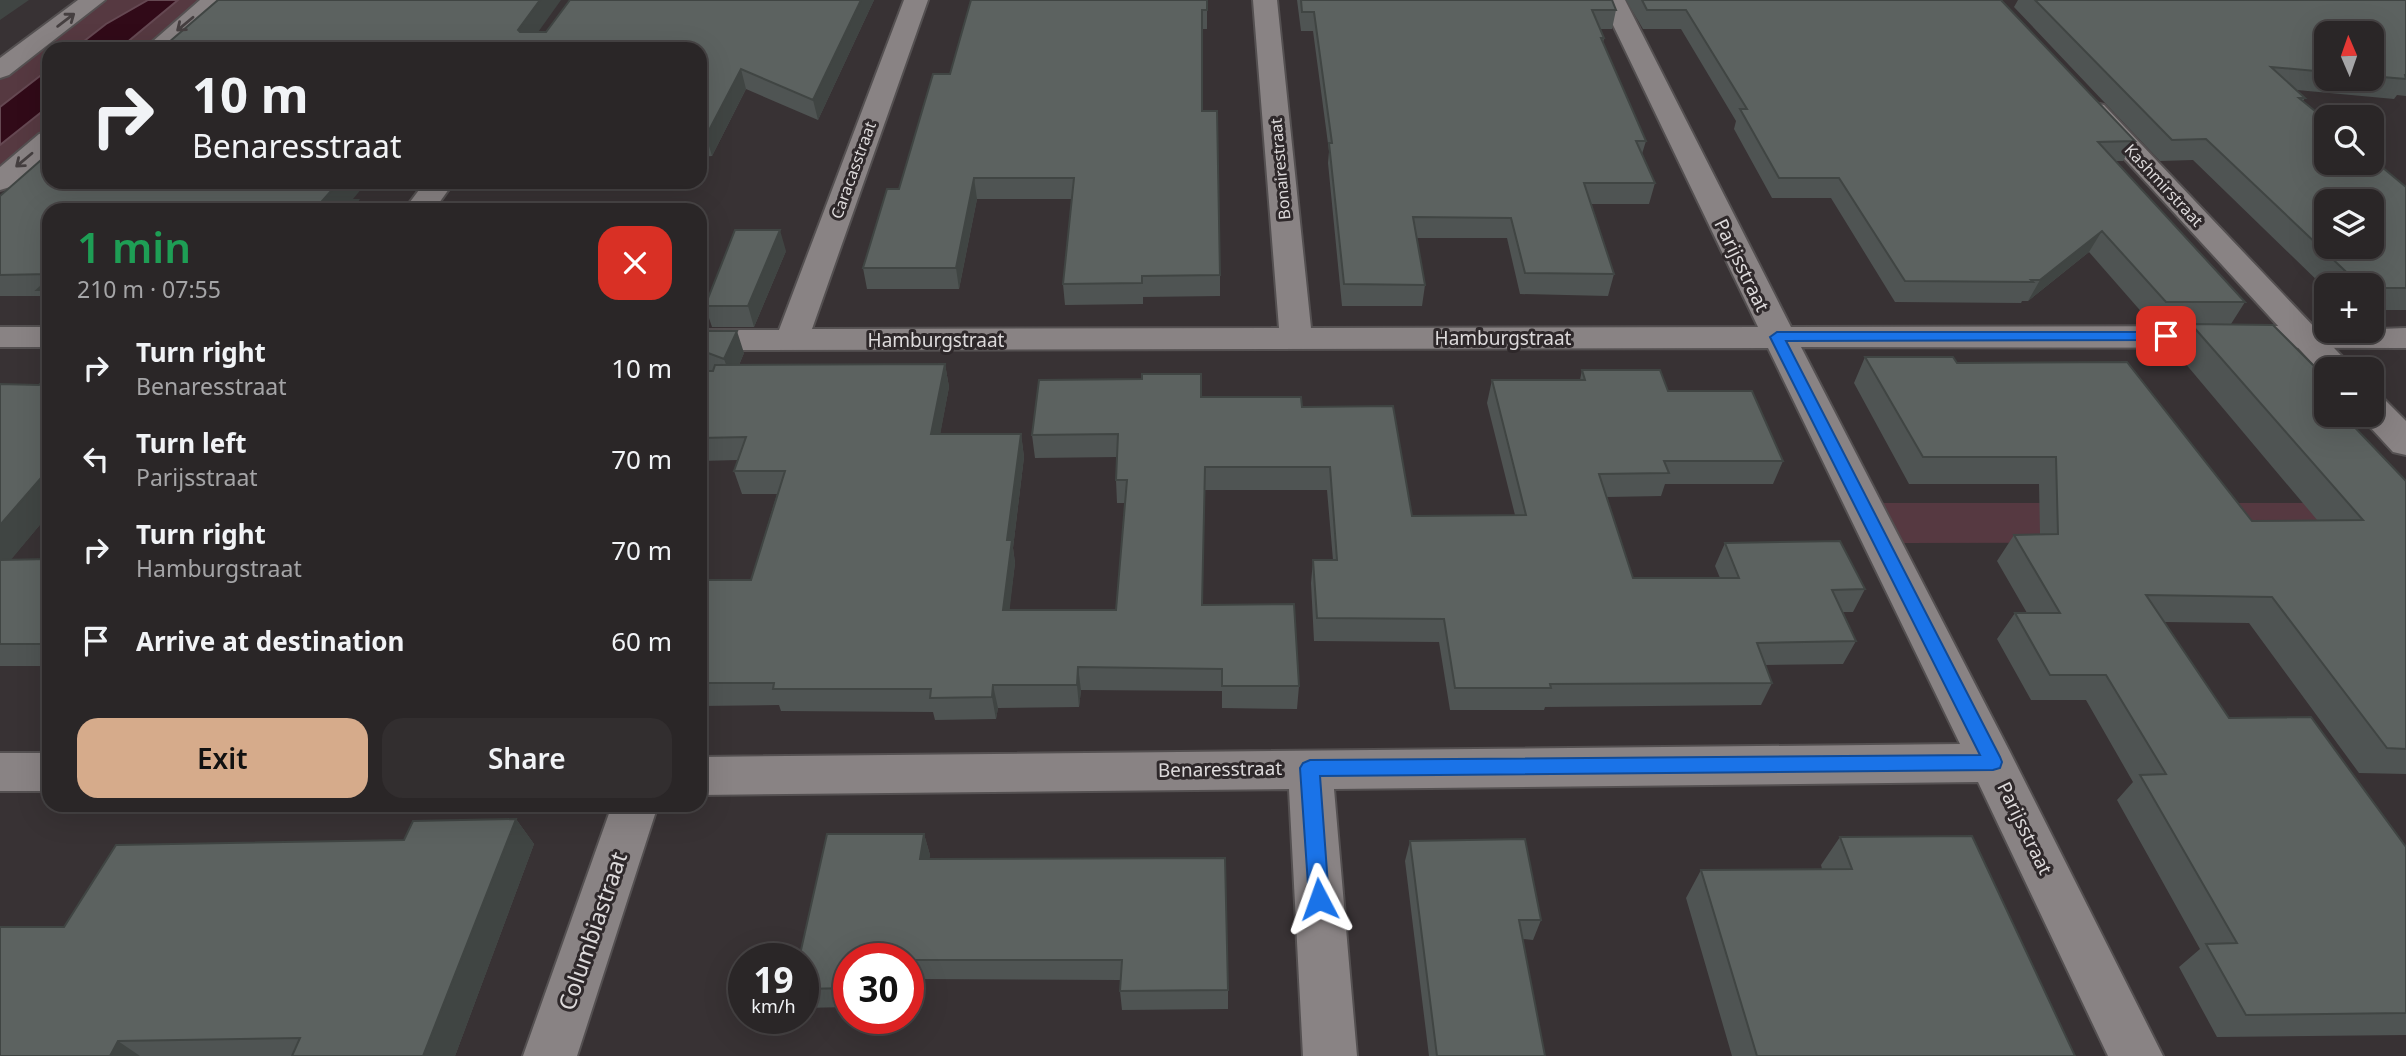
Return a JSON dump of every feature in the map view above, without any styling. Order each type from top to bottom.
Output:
[{"type":"street","points":[[0,70],[93,0]]},
{"type":"street","points":[[164,42],[214,0]]},
{"type":"street","name":"Caracasstraat","points":[[791,341],[916,0]]},
{"type":"street","name":"Bonairestraat","points":[[1265,0],[1296,339]]},
{"type":"street","name":"Parijsstraat","points":[[1613,0],[1777,337],[1993,762],[2136,1056]]},
{"type":"street","name":"Kashmirstraat","points":[[2076,91],[2325,357]]},
{"type":"street","points":[[0,181],[42,145]]},
{"type":"street","name":"Hamburgstraat","points":[[707,341],[2305,336],[2406,338]]},
{"type":"street","points":[[0,337],[42,337]]},
{"type":"street","points":[[2384,420],[2406,443]]},
{"type":"street","name":"Benaresstraat","points":[[707,776],[1993,762]]},
{"type":"street","points":[[1310,768],[1330,1056]]},
{"type":"street","points":[[0,772],[42,772]]},
{"type":"street","name":"Columbiastraat","points":[[550,1056],[633,812]]},
{"type":"shaded area","points":[[106,0],[148,0],[106,24],[83,42],[50,42]]},
{"type":"shaded area","points":[[148,0],[178,0],[127,42],[83,42],[106,24]]},
{"type":"shaded area","points":[[178,0],[199,0],[150,42],[127,42]]},
{"type":"shaded area","points":[[42,48],[42,74],[0,107],[0,80]]},
{"type":"shaded area","points":[[42,74],[42,112],[0,145],[0,107]]},
{"type":"shaded area","points":[[42,112],[42,134],[0,169],[0,145]]},
{"type":"shaded area","points":[[1880,503],[2406,503],[2406,542],[1900,543]]},
{"type":"building","points":[[218,0],[540,0],[518,30],[546,32],[570,0],[861,0],[813,100],[741,69],[707,134],[707,42],[169,42]]},
{"type":"building","points":[[971,0],[1207,0],[1207,10],[1202,10],[1202,111],[1217,111],[1220,275],[1142,276],[1142,283],[1063,284],[1074,178],[974,178],[956,268],[863,268],[887,189],[899,189],[933,74],[950,74]]},
{"type":"building","points":[[1301,0],[1612,0],[1616,10],[1592,10],[1604,38],[1601,38],[1646,141],[1636,141],[1655,183],[1584,183],[1614,274],[1525,273],[1511,218],[1413,217],[1425,285],[1344,284],[1329,143],[1332,143],[1314,12],[1302,12]]},
{"type":"building","points":[[1642,0],[2001,0],[2135,141],[2098,142],[2245,302],[2166,302],[2102,231],[2040,280],[2031,280],[2033,282],[1905,281],[1839,178],[1779,178],[1740,109],[1747,109],[1686,10],[1647,10]]},
{"type":"building","points":[[2035,0],[2406,0],[2406,79],[2384,77],[2384,21],[2314,21],[2314,71],[2271,67],[2305,98],[2299,98],[2314,110],[2314,175],[2384,175],[2384,169],[2406,187],[2406,288],[2384,288],[2384,273],[2347,273],[2333,259],[2384,259],[2384,189],[2314,189],[2314,241],[2206,139],[2172,140]]},
{"type":"building","points":[[42,159],[42,189],[333,189],[323,200],[358,200],[356,203],[42,203],[42,274],[0,275],[0,196]]},
{"type":"building","points":[[735,230],[780,230],[748,306],[707,306]]},
{"type":"building","points":[[2191,324],[2273,325],[2314,366],[2314,427],[2354,427],[2406,481],[2406,749],[2387,748],[2272,597],[2146,595],[2229,718],[2311,717],[2406,847],[2406,1013],[2246,1015],[2206,944],[2237,943],[2140,775],[2166,774],[2106,675],[2050,675],[2015,613],[2060,613],[2014,535],[2058,534],[2056,457],[1923,457],[1865,357],[1953,357],[1957,363],[2127,362],[2252,521],[2363,520]]},
{"type":"building","points":[[707,331],[737,331],[724,359],[707,353]]},
{"type":"building","points":[[945,364],[931,434],[1021,434],[1007,540],[1012,540],[1003,610],[1116,610],[1127,480],[1116,480],[1118,434],[1032,435],[1039,380],[1142,379],[1142,374],[1201,374],[1201,397],[1301,397],[1302,407],[1393,406],[1412,516],[1526,515],[1492,380],[1585,380],[1582,370],[1660,370],[1668,391],[1752,391],[1783,461],[1664,461],[1669,473],[1599,474],[1633,578],[1739,578],[1725,543],[1840,541],[1865,589],[1832,590],[1856,641],[1757,643],[1772,683],[1550,684],[1551,688],[1455,688],[1444,619],[1317,618],[1313,560],[1337,560],[1330,467],[1205,467],[1202,605],[1294,604],[1299,686],[1222,686],[1222,669],[1078,667],[1077,685],[993,685],[992,697],[930,698],[931,689],[773,689],[774,683],[707,683],[707,580],[751,580],[785,471],[734,471],[746,437],[707,438],[707,371],[713,371],[715,365]]},
{"type":"building","points":[[42,382],[42,477],[0,525],[0,384],[39,385]]},
{"type":"building","points":[[42,559],[42,644],[0,644],[0,560]]},
{"type":"building","points":[[516,819],[423,1056],[292,1056],[300,1038],[118,1041],[110,1056],[0,1056],[0,927],[64,927],[116,845],[404,840],[413,821]]},
{"type":"building","points":[[827,834],[924,834],[920,859],[1225,858],[1228,990],[1120,991],[1122,960],[924,960],[924,943],[833,943],[833,988],[819,989],[819,943],[803,943]]},
{"type":"building","points":[[1972,836],[2075,1056],[1757,1056],[1701,870],[1852,869],[1840,837]]},
{"type":"building","points":[[1525,839],[1541,920],[1519,920],[1545,1056],[1437,1056],[1410,841]]},
{"type":"route","points":[[1319,899],[1310,768],[1993,762],[1777,337],[2166,336]]}]
